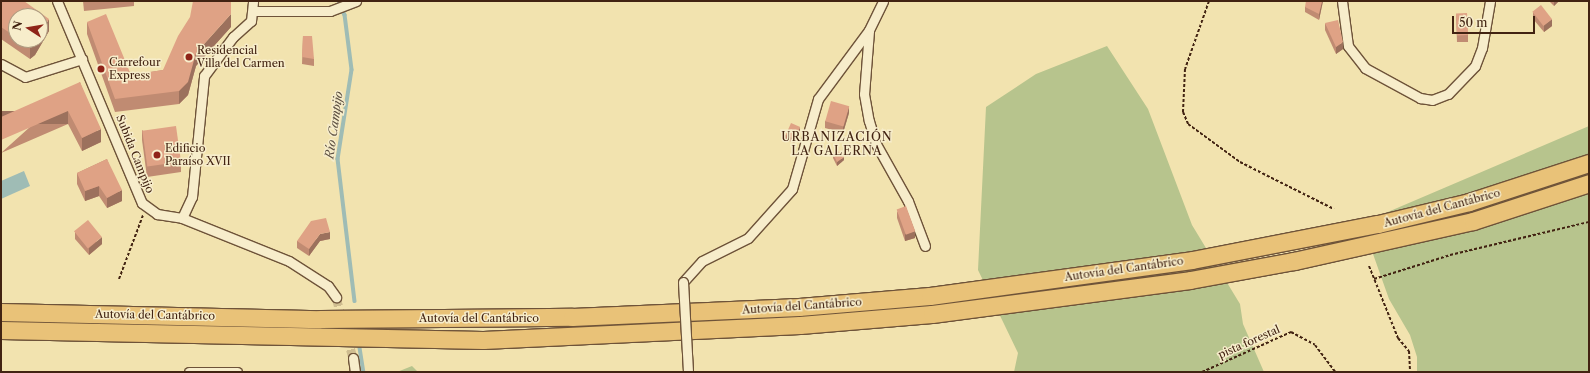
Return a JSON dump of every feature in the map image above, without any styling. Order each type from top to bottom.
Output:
[{"type":"highway","name":"Autovía del Cantábrico","points":[[1,312],[320,319],[572,318],[799,308],[930,296],[1192,260],[1378,224],[1469,202],[1589,163]]},
{"type":"highway","name":"Autovía del Cantábrico","points":[[1,330],[484,340],[800,326],[932,314],[1190,280],[1294,261],[1473,221],[1589,183]]},
{"type":"street","name":"Subida Campijo","points":[[57,1],[142,202],[157,214],[182,218],[289,261],[328,286],[336,297]]},
{"type":"street","points":[[182,218],[192,197],[204,76],[233,37],[251,21],[253,1]]},
{"type":"street","points":[[688,372],[683,282],[702,261],[748,238],[792,189],[818,99],[869,30],[884,1]]},
{"type":"street","points":[[1342,1],[1348,46],[1365,68],[1420,98],[1432,100],[1448,94],[1475,66],[1482,48],[1490,1]]},
{"type":"street","points":[[253,11],[330,11],[352,4]]},
{"type":"street","points":[[869,30],[864,94],[869,122],[876,144],[908,201],[925,246]]},
{"type":"street","points":[[1,64],[25,77],[82,59]]},
{"type":"street","points":[[353,358],[354,372]]},
{"type":"street","points":[[190,372],[237,372]]},
{"type":"path","points":[[1209,1],[1186,69],[1183,112],[1188,124],[1240,162],[1334,209]]},
{"type":"path","points":[[119,279],[147,207]]},
{"type":"path","points":[[1374,278],[1450,254],[1589,222]]},
{"type":"path","points":[[1369,266],[1398,338],[1409,351],[1410,372]]},
{"type":"path","name":"pista forestal","points":[[1202,372],[1291,332],[1314,346],[1335,372]]},
{"type":"green space","points":[[1107,46],[1148,109],[1192,225],[1240,304],[1243,324],[1264,372],[1014,372],[1018,353],[978,270],[986,107],[1036,74]]},
{"type":"green space","points":[[1589,126],[1589,372],[1417,372],[1417,357],[1410,335],[1389,299],[1362,223]]},
{"type":"green space","points":[[412,366],[418,372],[397,372]]},
{"type":"water","points":[[24,171],[30,186],[1,199],[1,181]]},
{"type":"building","points":[[1,1],[24,1],[34,8],[8,8],[8,32],[1,27]]},
{"type":"building","name":"Residencial Villa del Carmen","points":[[193,1],[231,1],[231,14],[196,53],[188,82],[179,91],[115,99],[87,22],[106,14],[131,75],[163,70],[178,36],[190,17]]},
{"type":"building","points":[[1306,1],[1322,1],[1319,14],[1305,7]]},
{"type":"building","points":[[1541,5],[1552,19],[1543,26],[1532,12]]},
{"type":"building","points":[[1467,13],[1468,35],[1457,36],[1456,14]]},
{"type":"building","points":[[1338,20],[1343,42],[1336,47],[1325,23]]},
{"type":"building","points":[[303,36],[312,36],[314,59],[302,57]]},
{"type":"building","points":[[80,82],[101,129],[82,138],[68,111],[1,140],[1,117]]},
{"type":"building","points":[[831,101],[849,106],[843,126],[825,121]]},
{"type":"building","points":[[791,123],[800,127],[795,139],[786,135]]},
{"type":"building","name":"Edificio Paraíso XVII","points":[[176,126],[181,162],[147,166],[142,131]]},
{"type":"building","points":[[838,151],[844,157],[837,162],[833,154]]},
{"type":"building","points":[[107,159],[122,190],[107,198],[99,186],[85,191],[77,173]]},
{"type":"building","points":[[906,206],[915,231],[906,235],[897,209]]},
{"type":"building","points":[[326,218],[330,232],[320,234],[309,249],[297,241],[311,221]]},
{"type":"building","points":[[88,220],[102,237],[88,248],[74,231]]},
{"type":"waterway","name":"Río Campijo","points":[[339,1],[345,15],[352,70],[338,159],[355,301]]},
{"type":"waterway","name":"Río Campijo","points":[[360,348],[364,372]]},
{"type":"tunnel","points":[[336,297],[353,358]]},
{"type":"place","name":"Residencial Villa del Carmen","points":[[189,57]]},
{"type":"place","name":"Carrefour Express","points":[[101,69]]},
{"type":"place","name":"Edificio Paraíso XVII","points":[[157,155]]},
{"type":"district","name":"URBANIZACIÓN LA GALERNA","points":[[837,144]]}]
